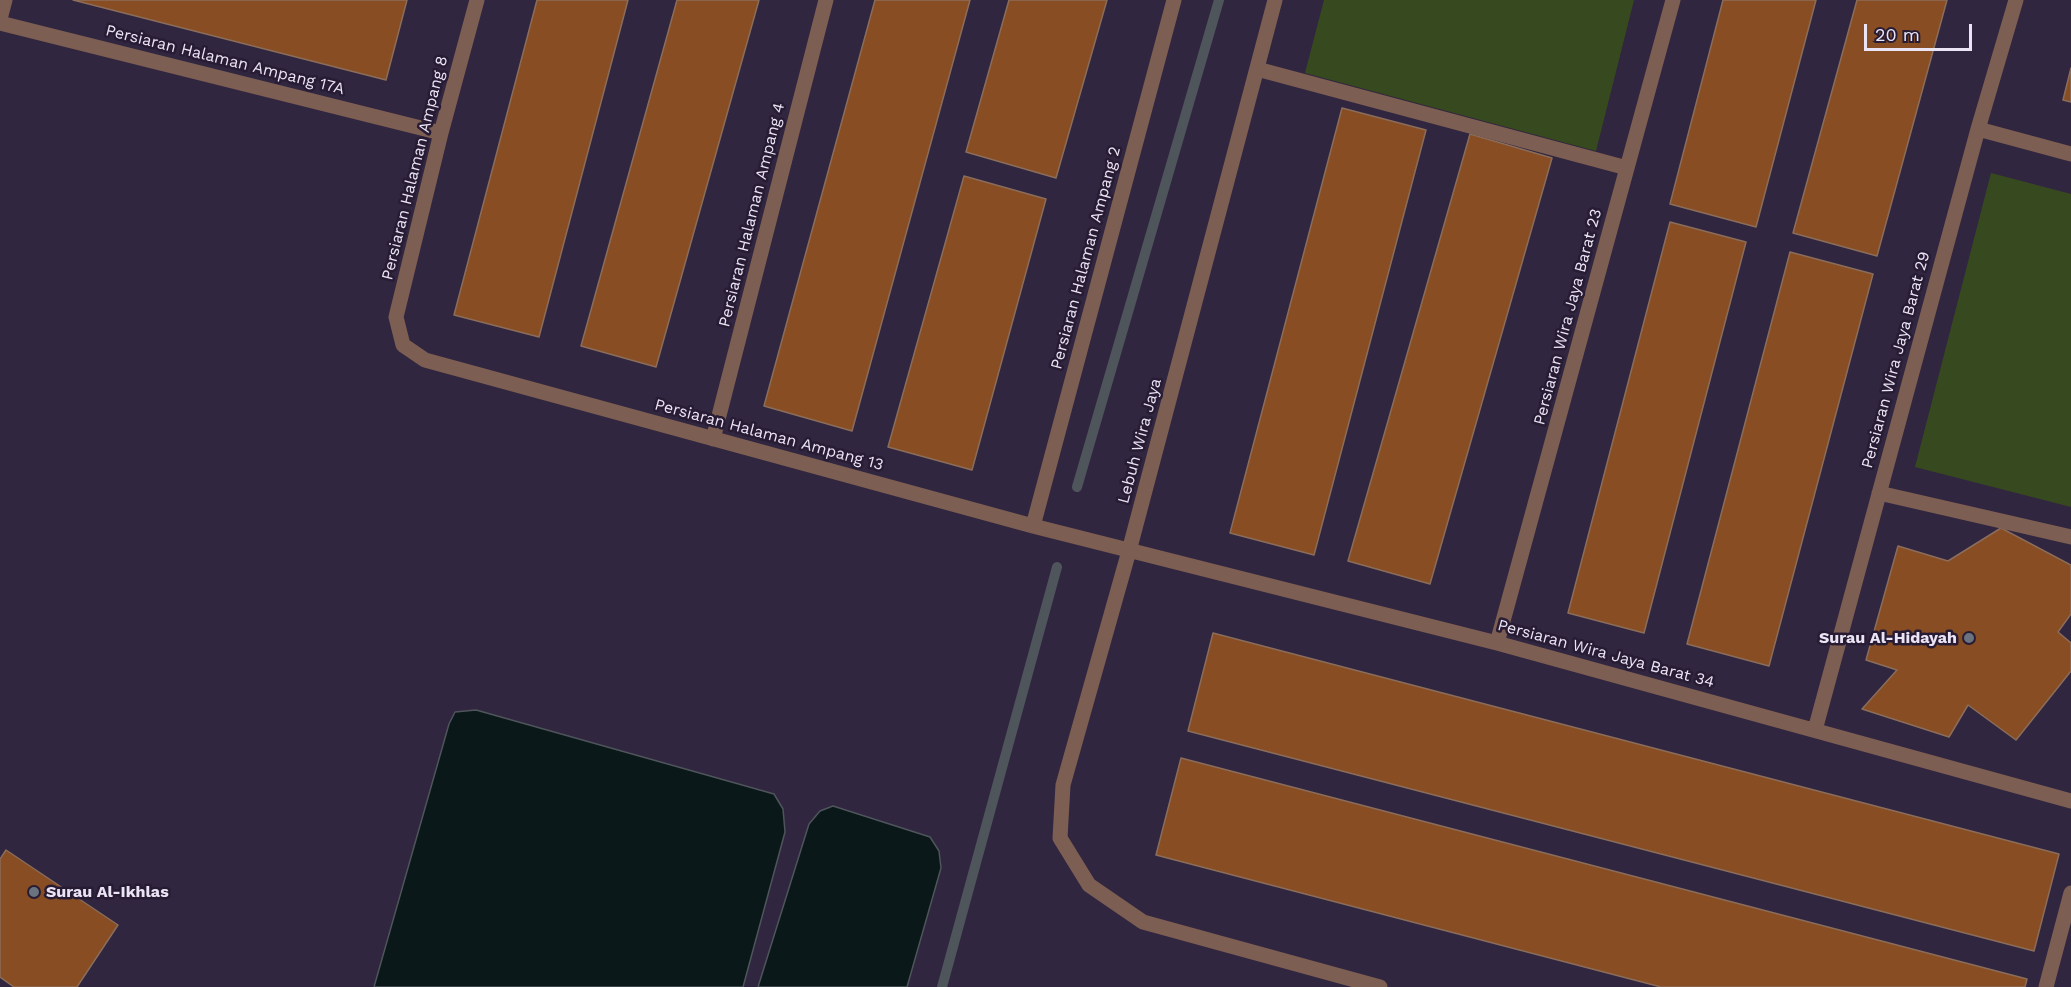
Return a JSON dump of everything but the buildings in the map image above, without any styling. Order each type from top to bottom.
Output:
[{"type":"street","points":[[0,21],[5,0]]},
{"type":"street","name":"Persiaran Halaman Ampang 8","points":[[403,345],[396,317],[441,133],[477,0]]},
{"type":"street","name":"Persiaran Halaman Ampang 4","points":[[713,439],[826,0]]},
{"type":"street","name":"Persiaran Halaman Ampang 2","points":[[1033,526],[1174,0]]},
{"type":"street","name":"Lebuh Wira Jaya","points":[[1275,0],[1129,551],[1063,785],[1060,838],[1089,885],[1143,922],[1380,987]]},
{"type":"street","name":"Persiaran Wira Jaya Barat 23","points":[[1497,643],[1673,0]]},
{"type":"street","name":"Persiaran Wira Jaya Barat 29","points":[[1815,730],[1978,129],[2016,0]]},
{"type":"street","name":"Persiaran Halaman Ampang 17A","points":[[0,21],[441,133]]},
{"type":"street","points":[[1257,69],[1627,168]]},
{"type":"street","points":[[1978,129],[2071,154]]},
{"type":"street","name":"Persiaran Halaman Ampang 13","points":[[403,345],[425,360],[1129,551]]},
{"type":"street","points":[[1879,493],[2071,537]]},
{"type":"street","name":"Persiaran Wira Jaya Barat 34","points":[[1129,551],[1497,643],[2071,801]]},
{"type":"street","points":[[2046,987],[2071,893]]},
{"type":"green space","points":[[1324,0],[1634,0],[1596,151],[1305,73]]},
{"type":"green space","points":[[1991,173],[2071,194],[2071,507],[1915,467]]},
{"type":"shaded area","points":[[476,710],[774,794],[783,809],[785,832],[743,987],[374,987],[449,724],[455,712]]},
{"type":"shaded area","points":[[833,806],[930,837],[939,851],[941,868],[907,987],[758,987],[809,824],[820,811]]},
{"type":"waterway","points":[[1077,487],[1219,0]]},
{"type":"waterway","points":[[942,987],[1057,567]]},
{"type":"place","name":"Surau Al-Hidayah","points":[[1969,638]]},
{"type":"place","name":"Surau Al-Ikhlas","points":[[34,892]]}]
